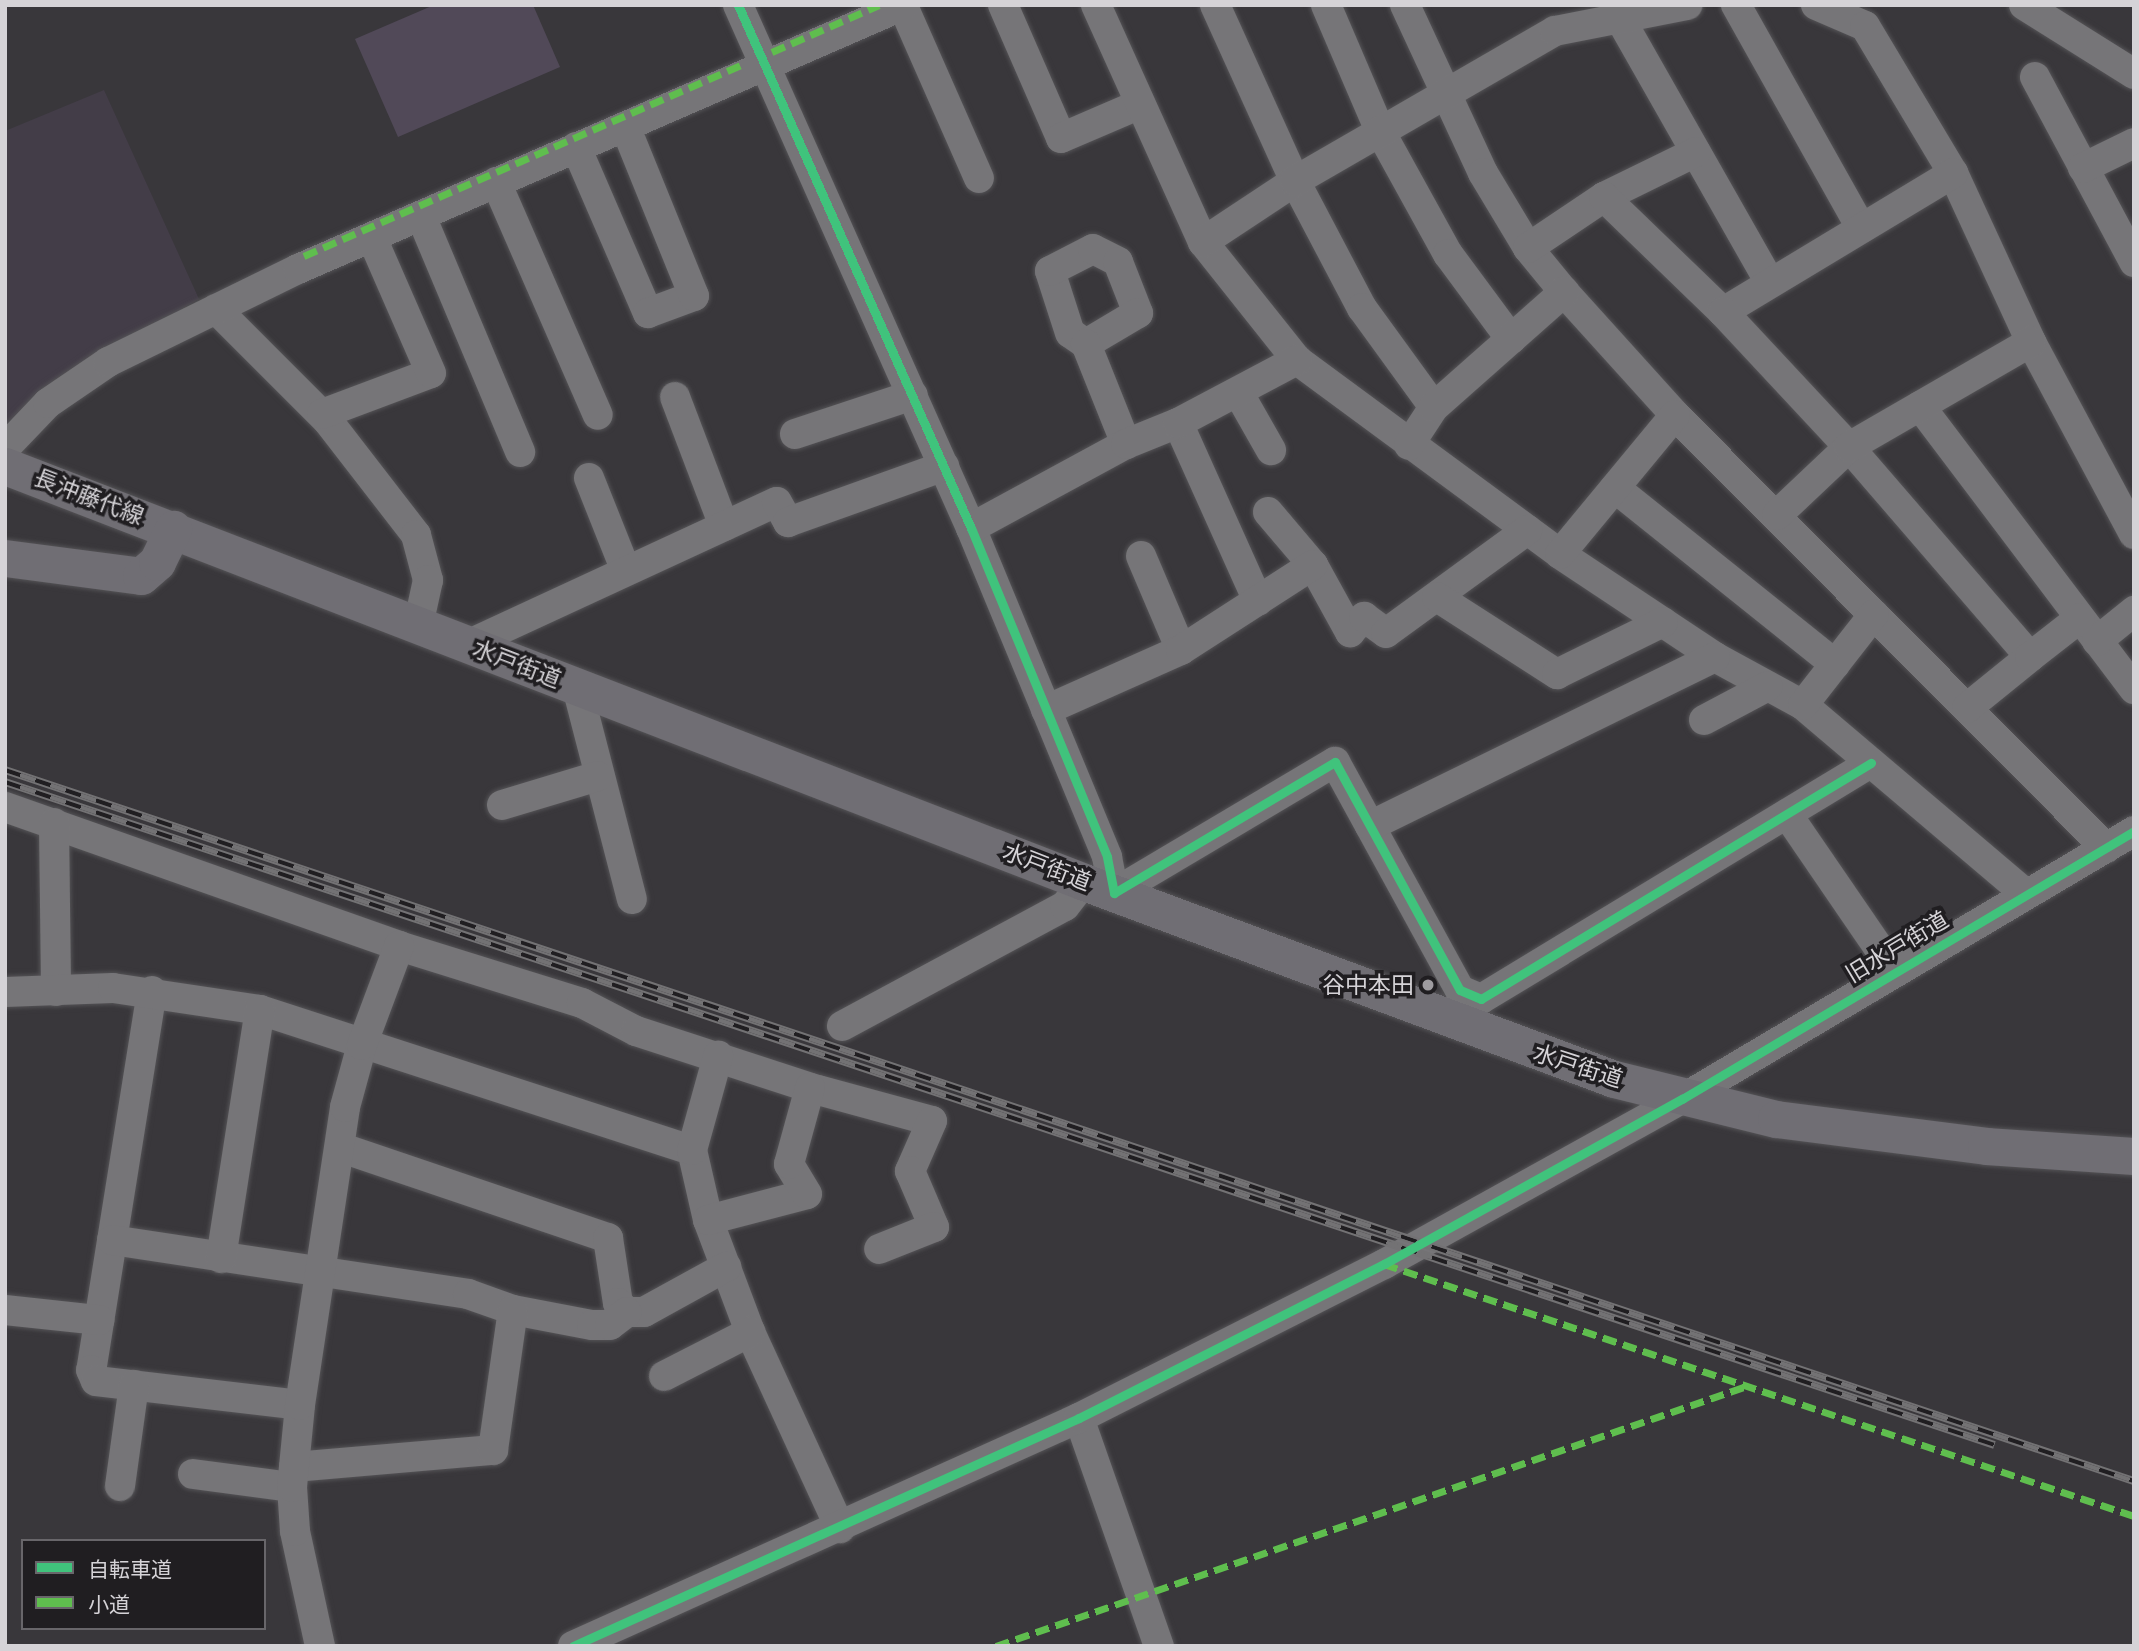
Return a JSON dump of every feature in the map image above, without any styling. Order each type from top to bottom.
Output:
[{"type":"main road","name":"長沖藤代線","points":[[5,466],[173,529]]},
{"type":"main road","name":"水戸街道","points":[[173,529],[467,645],[1099,887],[1466,1010],[1682,1099],[1872,1133],[1986,1146],[2134,1156]]},
{"type":"main road","points":[[5,558],[141,576],[157,562],[173,529]]},
{"type":"street","points":[[737,5],[839,240],[913,395],[971,528],[1107,858],[1099,887]]},
{"type":"street","points":[[5,448],[48,403],[107,362],[216,309],[496,182],[904,5],[979,178]]},
{"type":"street","points":[[1003,5],[1061,138],[1138,106]]},
{"type":"street","points":[[1096,5],[1138,106],[1203,242],[1297,360],[1560,554],[1715,657],[1803,705],[2026,894]]},
{"type":"street","points":[[1215,5],[1296,181],[1362,308],[1434,407]]},
{"type":"street","points":[[1326,5],[1380,131],[1448,254],[1511,339]]},
{"type":"street","points":[[1405,5],[1483,173],[1528,248],[1564,292],[1675,415],[2106,848]]},
{"type":"street","points":[[1203,242],[1296,181],[1556,30],[1618,15],[1687,5]]},
{"type":"street","points":[[1736,5],[1861,228]]},
{"type":"street","points":[[1816,5],[1865,26],[1953,173],[2031,342],[2134,534]]},
{"type":"street","points":[[2024,5],[2134,74]]},
{"type":"street","points":[[1618,15],[1770,283]]},
{"type":"street","points":[[2035,77],[2134,262]]},
{"type":"street","points":[[576,147],[648,313],[694,296],[625,126]]},
{"type":"street","points":[[2083,167],[2134,143]]},
{"type":"street","points":[[1528,248],[1604,197],[1696,152]]},
{"type":"street","points":[[1723,312],[1953,173]]},
{"type":"street","points":[[496,182],[598,415]]},
{"type":"street","points":[[1604,197],[1723,312],[1849,447],[2029,657]]},
{"type":"street","points":[[421,216],[520,452]]},
{"type":"street","points":[[322,414],[431,373],[372,238]]},
{"type":"street","points":[[1409,444],[1434,407],[1564,292]]},
{"type":"street","points":[[216,309],[322,414],[416,535],[428,580],[418,626]]},
{"type":"street","points":[[1777,515],[1849,447],[2031,342]]},
{"type":"street","points":[[1086,344],[1126,444]]},
{"type":"street","points":[[971,528],[1126,444],[1178,424],[1297,360]]},
{"type":"street","points":[[1238,392],[1271,450]]},
{"type":"street","points":[[795,434],[913,395]]},
{"type":"street","points":[[675,397],[724,526]]},
{"type":"street","points":[[1920,406],[2134,689]]},
{"type":"street","points":[[1560,554],[1675,415]]},
{"type":"street","points":[[1178,424],[1258,601]]},
{"type":"street","points":[[467,645],[777,502],[788,522],[944,466]]},
{"type":"street","points":[[589,478],[626,571]]},
{"type":"street","points":[[1615,488],[1835,664]]},
{"type":"street","points":[[1268,512],[1313,565],[1350,632],[1364,617],[1386,633],[1527,530]]},
{"type":"street","points":[[1141,556],[1181,650]]},
{"type":"street","points":[[1046,710],[1181,650],[1313,565]]},
{"type":"street","points":[[1437,597],[1557,674],[1663,622]]},
{"type":"street","points":[[1967,708],[2029,657],[2134,611]]},
{"type":"street","points":[[1803,705],[1874,614]]},
{"type":"street","points":[[1370,826],[1715,657]]},
{"type":"street","points":[[1704,720],[1768,686]]},
{"type":"street","points":[[577,687],[632,899]]},
{"type":"street","points":[[842,1026],[1335,762],[1460,990],[1466,1010],[1871,763]]},
{"type":"street","points":[[502,805],[598,776]]},
{"type":"street","points":[[5,807],[54,822],[399,946],[582,1003],[636,1031],[810,1088],[932,1121],[910,1171],[934,1227],[879,1250]]},
{"type":"street","points":[[1787,814],[1894,970]]},
{"type":"street","points":[[54,822],[56,991]]},
{"type":"street","name":"旧水戸街道","points":[[573,1646],[607,1639],[1079,1418],[1384,1264],[1682,1099],[1894,970],[2134,831]]},
{"type":"street","points":[[320,1646],[295,1531],[293,1477],[300,1405],[342,1148],[345,1107],[362,1045],[399,946]]},
{"type":"street","points":[[152,991],[90,1370],[96,1381],[300,1405]]},
{"type":"street","points":[[5,992],[152,991],[260,1010],[692,1150]]},
{"type":"street","points":[[221,1258],[260,1010]]},
{"type":"street","points":[[718,1056],[692,1150],[708,1220],[750,1332],[840,1528]]},
{"type":"street","points":[[708,1220],[807,1194],[789,1164],[810,1088]]},
{"type":"street","points":[[342,1148],[608,1238],[618,1303],[627,1312]]},
{"type":"street","points":[[112,1240],[320,1274],[468,1294],[513,1310],[592,1325],[610,1325],[627,1312],[644,1312],[726,1267]]},
{"type":"street","points":[[5,1310],[99,1320]]},
{"type":"street","points":[[193,1474],[293,1477],[493,1450],[513,1310]]},
{"type":"street","points":[[664,1376],[750,1332]]},
{"type":"street","points":[[120,1486],[134,1385]]},
{"type":"street","points":[[1079,1418],[1159,1646]]},
{"type":"shaded area","points":[[104,90],[199,299],[66,375],[5,427],[5,131]]},
{"type":"building","points":[[434,5],[533,5],[560,67],[398,137],[355,39]]},
{"type":"railway","points":[[5,770],[2134,1481]]},
{"type":"railway","points":[[5,782],[1994,1445]]},
{"type":"marked path","points":[[772,52],[879,5]]},
{"type":"marked path","points":[[304,256],[746,63]]},
{"type":"marked path","points":[[1384,1264],[2134,1516]]},
{"type":"marked path","points":[[996,1646],[1747,1386]]},
{"type":"cycle path","points":[[738,5],[971,528],[1107,857],[1114,893],[1335,762],[1460,990],[1481,999],[1871,763]]},
{"type":"cycle path","points":[[573,1646],[1079,1418],[1384,1264],[1682,1099],[2134,831]]},
{"type":"place","name":"谷中本田","points":[[1428,985]]}]
